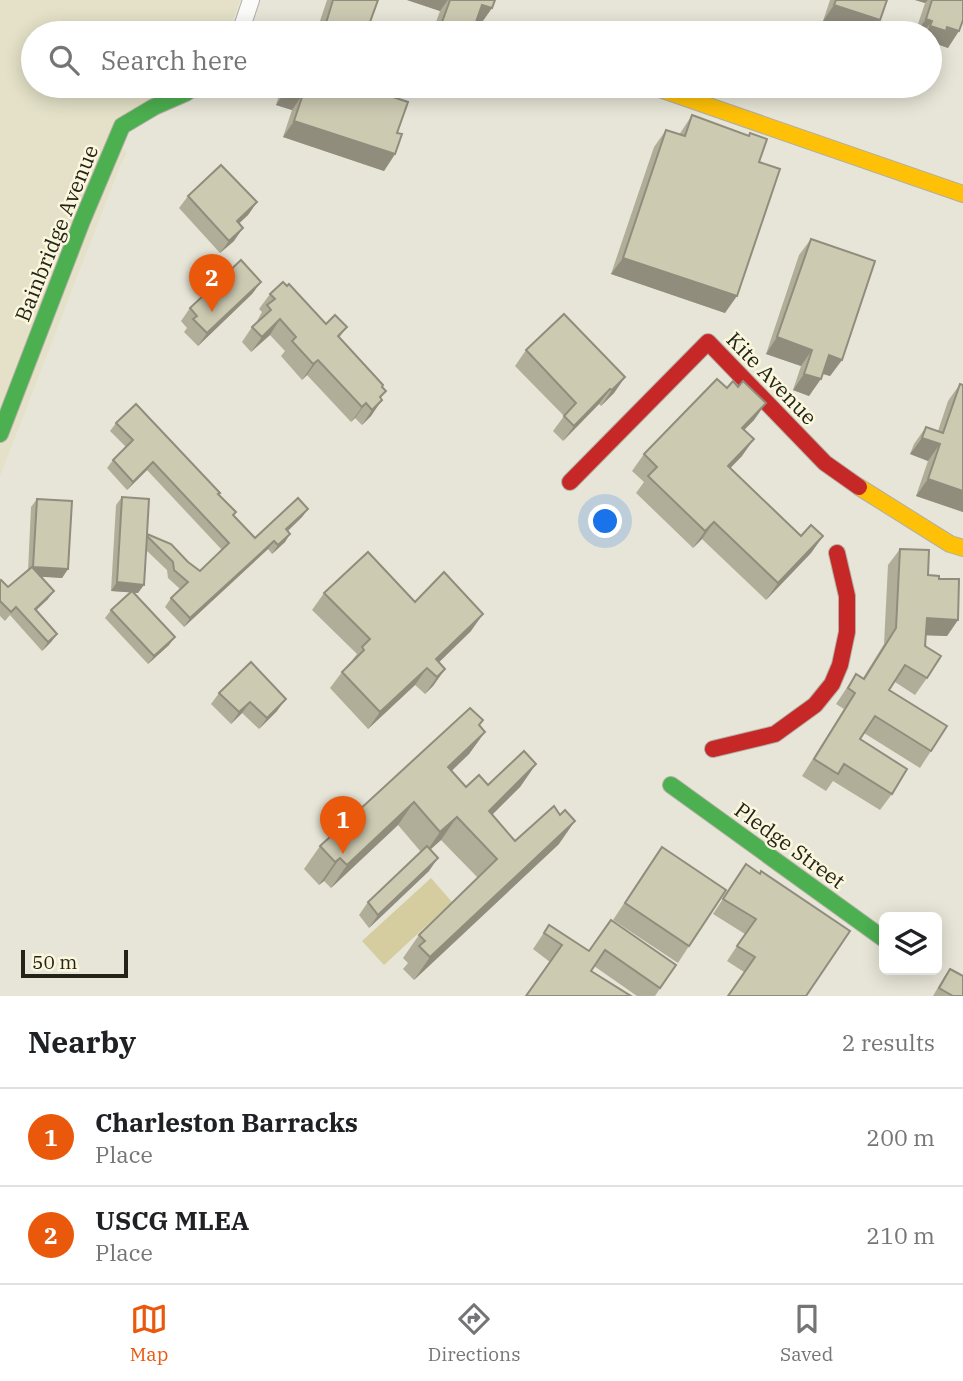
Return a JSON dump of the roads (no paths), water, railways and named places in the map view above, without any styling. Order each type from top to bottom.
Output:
[{"type":"street","points":[[244,21],[251,0]]},
{"type":"street","name":"Bainbridge Avenue","points":[[0,434],[82,221],[122,126],[175,98]]},
{"type":"street","points":[[686,98],[963,194]]},
{"type":"street","name":"Kite Avenue","points":[[570,482],[708,342],[825,463],[950,544],[963,548]]},
{"type":"street","points":[[713,749],[775,734],[815,705],[832,684],[840,665],[847,632],[847,596],[837,553]]},
{"type":"street","name":"Pledge Street","points":[[671,785],[879,935]]},
{"type":"place","name":"USCG MLEA","points":[[212,312]]},
{"type":"place","name":"Charleston Barracks","points":[[343,854]]}]
